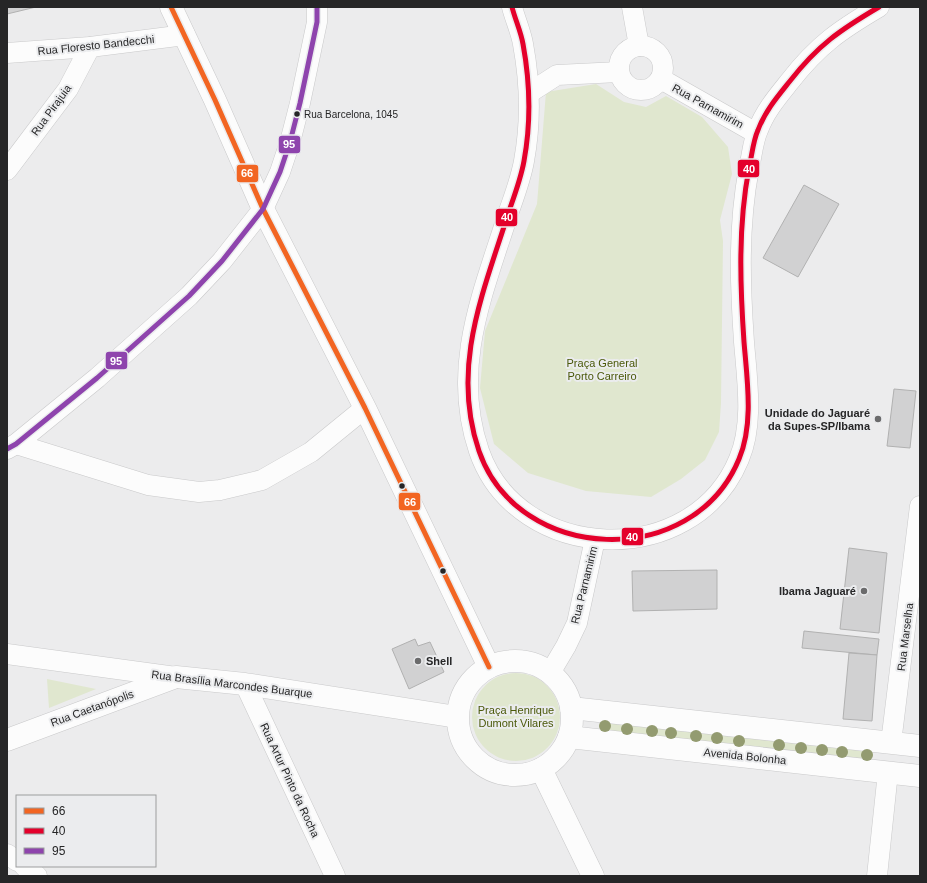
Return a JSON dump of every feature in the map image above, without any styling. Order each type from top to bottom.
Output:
[{"type":"main road","points":[[171,7],[263,209],[365,408],[489,667]]},
{"type":"main road","points":[[520,661],[536,665],[550,673],[564,688],[571,708],[572,727],[563,750],[553,761],[530,774],[507,775],[495,773],[475,760],[461,741],[457,718],[458,707],[466,688],[476,676],[489,667],[504,662],[520,661]]},
{"type":"main road","name":"Rua Brasília Marcondes Buarque","points":[[176,677],[245,684],[457,718]]},
{"type":"main road","name":"Rua Caetanópolis","points":[[7,740],[176,677]]},
{"type":"main road","points":[[571,708],[920,746]]},
{"type":"main road","name":"Avenida Bolonha","points":[[569,737],[920,776]]},
{"type":"main road","points":[[541,769],[593,876]]},
{"type":"street","points":[[11,446],[97,378],[189,296],[222,261],[263,209],[280,172],[290,142],[314,38],[317,7]]},
{"type":"street","points":[[512,7],[523,42],[529,93],[529,120],[524,163],[475,322],[469,350],[468,394],[473,428],[479,452],[490,474],[501,492],[516,506],[534,518],[573,535],[595,539],[631,539],[668,530],[705,506],[720,492],[739,459],[744,444],[747,411],[739,254],[746,182],[756,133],[762,120],[777,97],[802,65],[831,36],[879,7]]},
{"type":"street","points":[[632,7],[639,46]]},
{"type":"street","name":"Rua Floresto Bandecchi","points":[[7,53],[90,47],[185,35]]},
{"type":"street","points":[[639,46],[650,48],[660,56],[663,67],[660,79],[652,87],[646,90],[634,89],[624,83],[619,72],[618,65],[623,54],[632,47],[639,46]]},
{"type":"street","name":"Rua Pirajuia","points":[[7,170],[68,89],[90,47]]},
{"type":"street","points":[[529,93],[557,75],[619,72]]},
{"type":"street","name":"Rua Parnamirim","points":[[660,79],[756,133]]},
{"type":"street","points":[[11,446],[148,485],[199,492],[220,490],[262,480],[311,452],[365,408]]},
{"type":"street","name":"Rua Marselha","points":[[891,743],[920,506]]},
{"type":"street","name":"Rua Parnamirim","points":[[550,673],[566,646],[577,623],[595,539]]},
{"type":"street","name":"Rua Brasília Marcondes Buarque","points":[[7,654],[176,677]]},
{"type":"street","name":"Rua Artur Pinto da Rocha","points":[[245,684],[335,876]]},
{"type":"street","points":[[877,876],[888,772]]},
{"type":"street","points":[[7,854],[16,860]]},
{"type":"street","points":[[25,867],[37,876]]},
{"type":"green space","name":"Praça General Porto Carreiro","points":[[596,84],[624,102],[646,107],[666,96],[702,117],[728,147],[732,174],[720,220],[723,241],[721,403],[719,432],[705,460],[681,479],[651,497],[586,491],[528,473],[494,444],[480,388],[485,331],[537,204],[546,92]]},
{"type":"green space","name":"Praça Henrique Dumont Vilares","points":[[516,673],[533,677],[547,686],[556,700],[560,717],[556,734],[547,748],[533,757],[516,761],[499,757],[485,748],[476,734],[472,717],[476,700],[485,686],[499,677]]},
{"type":"green space","points":[[47,679],[96,689],[49,708]]},
{"type":"green space","points":[[605,722],[867,751],[867,759],[604,730]]},
{"type":"building","points":[[7,7],[36,7],[7,14]]},
{"type":"building","points":[[804,185],[839,204],[798,277],[763,258]]},
{"type":"building","points":[[894,389],[916,391],[910,448],[887,446]]},
{"type":"building","name":"Ibama Jaguaré","points":[[849,548],[887,553],[879,633],[840,629]]},
{"type":"building","points":[[717,570],[717,609],[633,611],[632,571]]},
{"type":"building","points":[[804,631],[879,639],[877,655],[802,648]]},
{"type":"building","name":"Shell","points":[[415,639],[418,646],[430,642],[444,672],[409,689],[392,649]]},
{"type":"building","points":[[849,653],[877,655],[872,721],[843,719]]},
{"type":"transit line","name":"66","points":[[171,7],[215,100],[263,209],[365,408],[489,667]]},
{"type":"transit line","name":"95","points":[[7,449],[16,444],[97,378],[189,296],[222,261],[263,209],[280,172],[290,142],[317,22],[317,7]]},
{"type":"transit line","name":"40","points":[[512,7],[522,39],[527,73],[529,102],[528,132],[524,161],[518,186],[490,270],[474,329],[469,359],[468,389],[471,420],[479,451],[499,488],[530,516],[566,533],[606,539],[647,535],[684,521],[716,495],[739,459],[747,431],[748,416],[748,386],[742,298],[741,255],[743,212],[745,190],[755,139],[764,116],[772,104],[810,57],[841,31],[879,7]]},
{"type":"place","name":"Rua Barcelona, 1045","points":[[297,114]]},
{"type":"place","name":"Unidade do Jaguaré da Supes-SP/Ibama","points":[[878,419]]},
{"type":"place","name":"Ibama Jaguaré","points":[[864,591]]},
{"type":"place","name":"Shell","points":[[418,661]]}]
